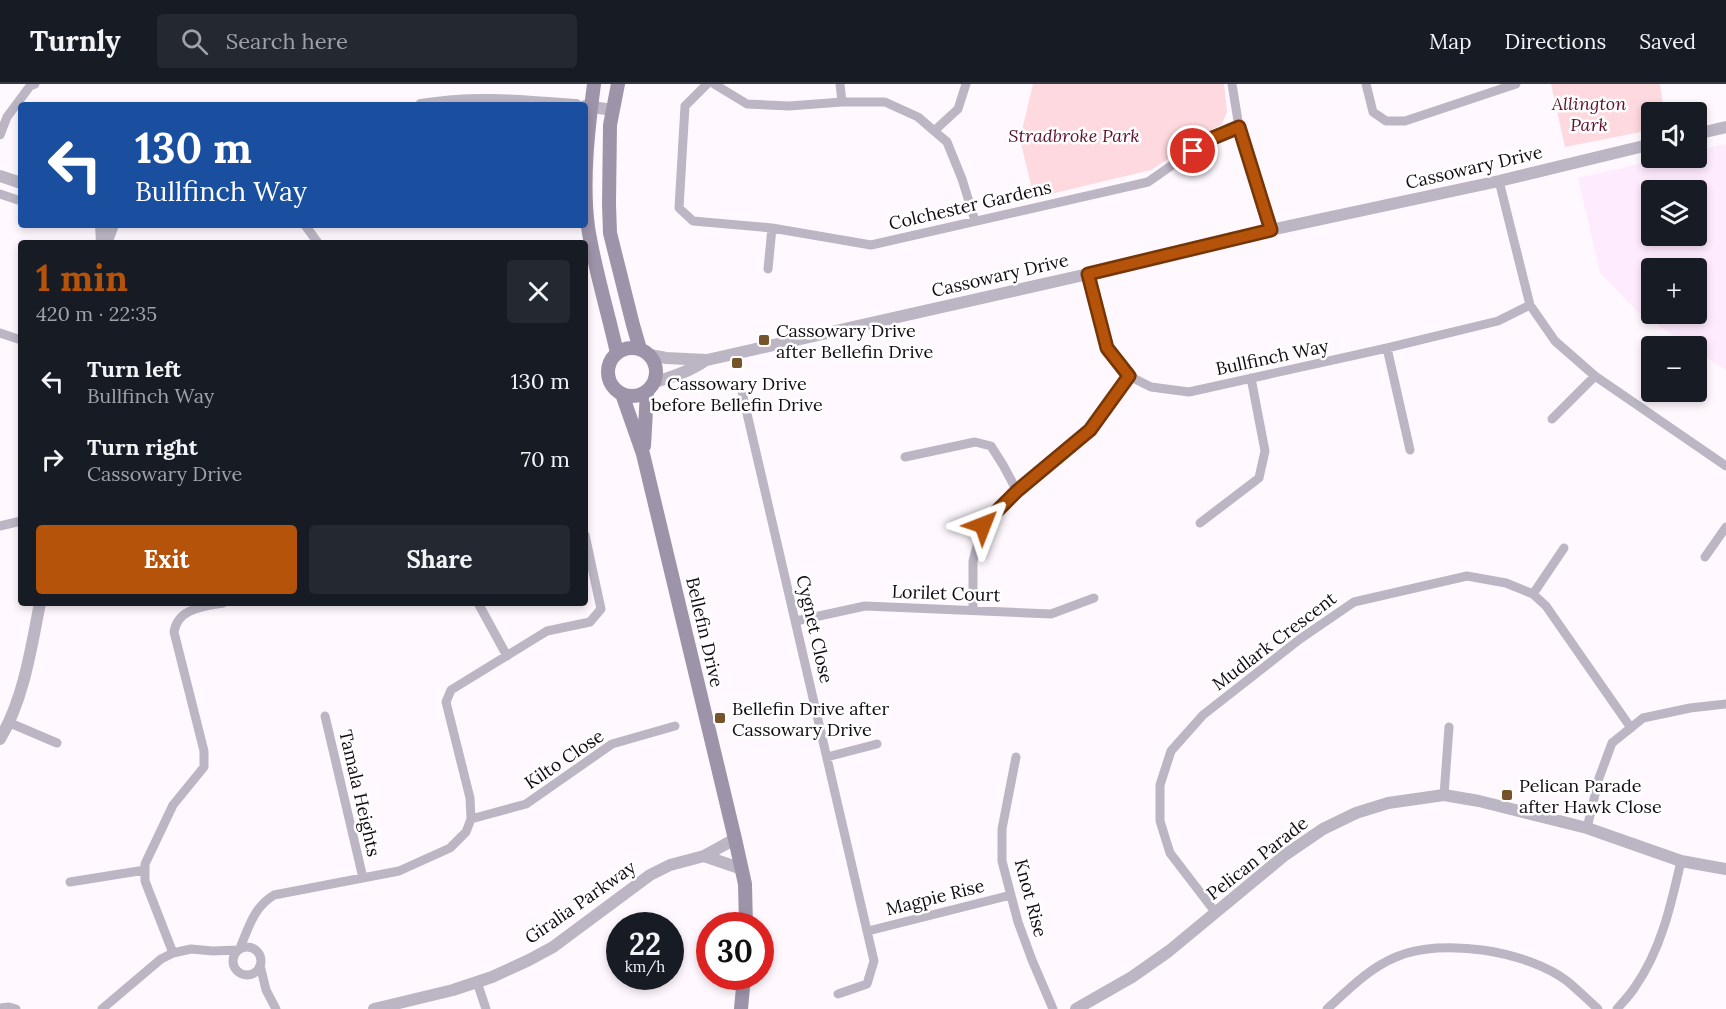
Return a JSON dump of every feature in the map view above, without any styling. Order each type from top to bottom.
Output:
[{"type":"main road","points":[[588,106],[594,84]]},
{"type":"main road","points":[[618,84],[610,125],[610,233],[633,325],[645,352],[656,368],[651,387],[637,396],[626,396],[616,391],[610,382],[608,371],[610,361],[624,349],[632,348],[645,352]]},
{"type":"main road","points":[[588,228],[618,353]]},
{"type":"main road","name":"Bellefin Drive","points":[[643,454],[651,387]]},
{"type":"main road","name":"Bellefin Drive","points":[[622,394],[643,454],[735,838],[745,884],[746,912]]},
{"type":"main road","points":[[741,1009],[743,990]]},
{"type":"street","points":[[0,135],[6,117],[30,86],[35,84]]},
{"type":"street","name":"Colchester Gardens","points":[[707,84],[685,106],[679,208],[693,221],[772,228],[871,245],[1148,182],[1208,140],[1239,127]]},
{"type":"street","points":[[714,84],[747,104],[789,106],[885,102],[918,117],[947,142],[975,221]]},
{"type":"street","points":[[840,84],[842,102]]},
{"type":"street","points":[[934,131],[958,109],[966,84]]},
{"type":"street","points":[[1232,84],[1239,127],[1271,230]]},
{"type":"street","points":[[1366,84],[1372,112],[1386,121],[1405,121],[1516,84]]},
{"type":"street","points":[[437,102],[476,100],[541,102]]},
{"type":"street","points":[[588,106],[614,110]]},
{"type":"street","points":[[588,121],[610,125]]},
{"type":"street","points":[[1707,131],[1726,127]]},
{"type":"street","name":"Cassowary Drive","points":[[645,352],[666,358],[707,360],[1271,230],[1499,181],[1641,147]]},
{"type":"street","points":[[0,176],[18,182]]},
{"type":"street","points":[[1499,181],[1530,306],[1556,341],[1595,376],[1726,466]]},
{"type":"street","points":[[0,194],[18,200]]},
{"type":"street","points":[[768,269],[772,228]]},
{"type":"street","name":"Bullfinch Way","points":[[1088,274],[1107,348],[1129,376],[1150,387],[1189,392],[1498,321],[1530,306]]},
{"type":"street","points":[[0,333],[18,339]]},
{"type":"street","points":[[1387,348],[1410,450]]},
{"type":"street","name":"Cassowary Drive","points":[[651,387],[707,360]]},
{"type":"street","points":[[973,610],[974,561],[983,525],[1017,491],[1090,430],[1129,376]]},
{"type":"street","points":[[1552,420],[1595,376]]},
{"type":"street","points":[[1200,523],[1259,478],[1265,451],[1251,378]]},
{"type":"street","name":"Cygnet Close","points":[[742,392],[874,961],[867,984],[838,994]]},
{"type":"street","points":[[905,457],[975,442],[991,447],[1017,491]]},
{"type":"street","points":[[0,526],[18,522]]},
{"type":"street","points":[[1705,557],[1726,527]]},
{"type":"street","points":[[1533,594],[1564,548]]},
{"type":"street","points":[[236,969],[233,958],[253,915],[274,895],[399,871],[450,848],[466,832],[471,819],[470,798],[446,702],[451,690],[547,631],[590,622],[601,609],[588,549]]},
{"type":"street","name":"Mudlark Crescent","points":[[1216,913],[1170,853],[1160,821],[1160,785],[1171,750],[1203,715],[1300,639],[1354,602],[1467,576],[1506,583],[1533,594],[1546,606],[1631,728]]},
{"type":"street","name":"Lorilet Court","points":[[796,621],[865,606],[1052,614],[1094,598]]},
{"type":"street","points":[[0,739],[10,723],[27,668],[39,606]]},
{"type":"street","points":[[173,953],[145,881],[145,864],[173,806],[204,767],[204,751],[174,632],[176,623],[183,615],[194,609],[208,606]]},
{"type":"street","points":[[480,606],[507,656]]},
{"type":"street","points":[[1587,828],[1599,778],[1612,743],[1643,718],[1689,708],[1726,704]]},
{"type":"street","name":"Tamala Heights","points":[[325,716],[363,878]]},
{"type":"street","points":[[10,723],[57,743]]},
{"type":"street","name":"Kilto Close","points":[[471,819],[526,804],[612,744],[675,726]]},
{"type":"street","points":[[1444,795],[1449,727]]},
{"type":"street","points":[[827,757],[877,744]]},
{"type":"street","name":"Knot Rise","points":[[1016,757],[1002,829],[1002,861],[1018,922],[1053,1009]]},
{"type":"street","name":"Pelican Parade","points":[[1076,1009],[1132,977],[1174,948],[1285,855],[1323,829],[1356,813],[1388,803],[1444,795],[1497,805],[1587,828],[1681,861],[1726,869]]},
{"type":"street","name":"Giralia Parkway","points":[[374,1009],[453,990],[529,960],[553,947],[650,875],[670,865],[704,856],[735,838]]},
{"type":"street","points":[[704,856],[742,869]]},
{"type":"street","points":[[1617,1009],[1635,988],[1659,941],[1670,909],[1681,861]]},
{"type":"street","points":[[70,882],[145,870]]},
{"type":"street","name":"Magpie Rise","points":[[867,931],[1011,895]]},
{"type":"street","points":[[249,925],[254,948],[260,955],[266,990],[276,1009]]},
{"type":"street","points":[[102,1009],[161,958],[173,953],[191,949],[213,951],[246,946],[254,948]]},
{"type":"street","points":[[1327,1009],[1367,974],[1388,961],[1412,951],[1445,947],[1478,950],[1522,959],[1567,981],[1598,1009]]},
{"type":"street","points":[[213,951],[242,974],[250,974],[260,965]]},
{"type":"street","points":[[250,974],[266,990]]},
{"type":"street","points":[[477,982],[486,1009]]},
{"type":"street","points":[[0,1008],[16,1009]]},
{"type":"shaded area","points":[[1726,144],[1726,370],[1707,358],[1707,336],[1675,336],[1656,324],[1707,324],[1707,258],[1641,258],[1641,314],[1600,273],[1578,178],[1641,164],[1641,168],[1707,168],[1707,148]]},
{"type":"green space","name":"Stradbroke Park","points":[[1033,84],[1224,84],[1227,112],[1222,124],[1151,170],[1034,198],[1020,139]]},
{"type":"green space","name":"Allington Park","points":[[1551,84],[1660,84],[1663,102],[1641,102],[1641,132],[1565,147]]},
{"type":"place","name":"Cassowary Drive after Bellefin Drive","points":[[764,340]]},
{"type":"place","name":"Cassowary Drive before Bellefin Drive","points":[[737,363]]},
{"type":"place","name":"Bellefin Drive after Cassowary Drive","points":[[720,718]]},
{"type":"place","name":"Pelican Parade after Hawk Close","points":[[1507,795]]},
{"type":"route","points":[[983,525],[1017,491],[1090,430],[1129,376],[1107,348],[1088,274],[1271,230],[1239,127],[1208,140],[1193,151]]}]
